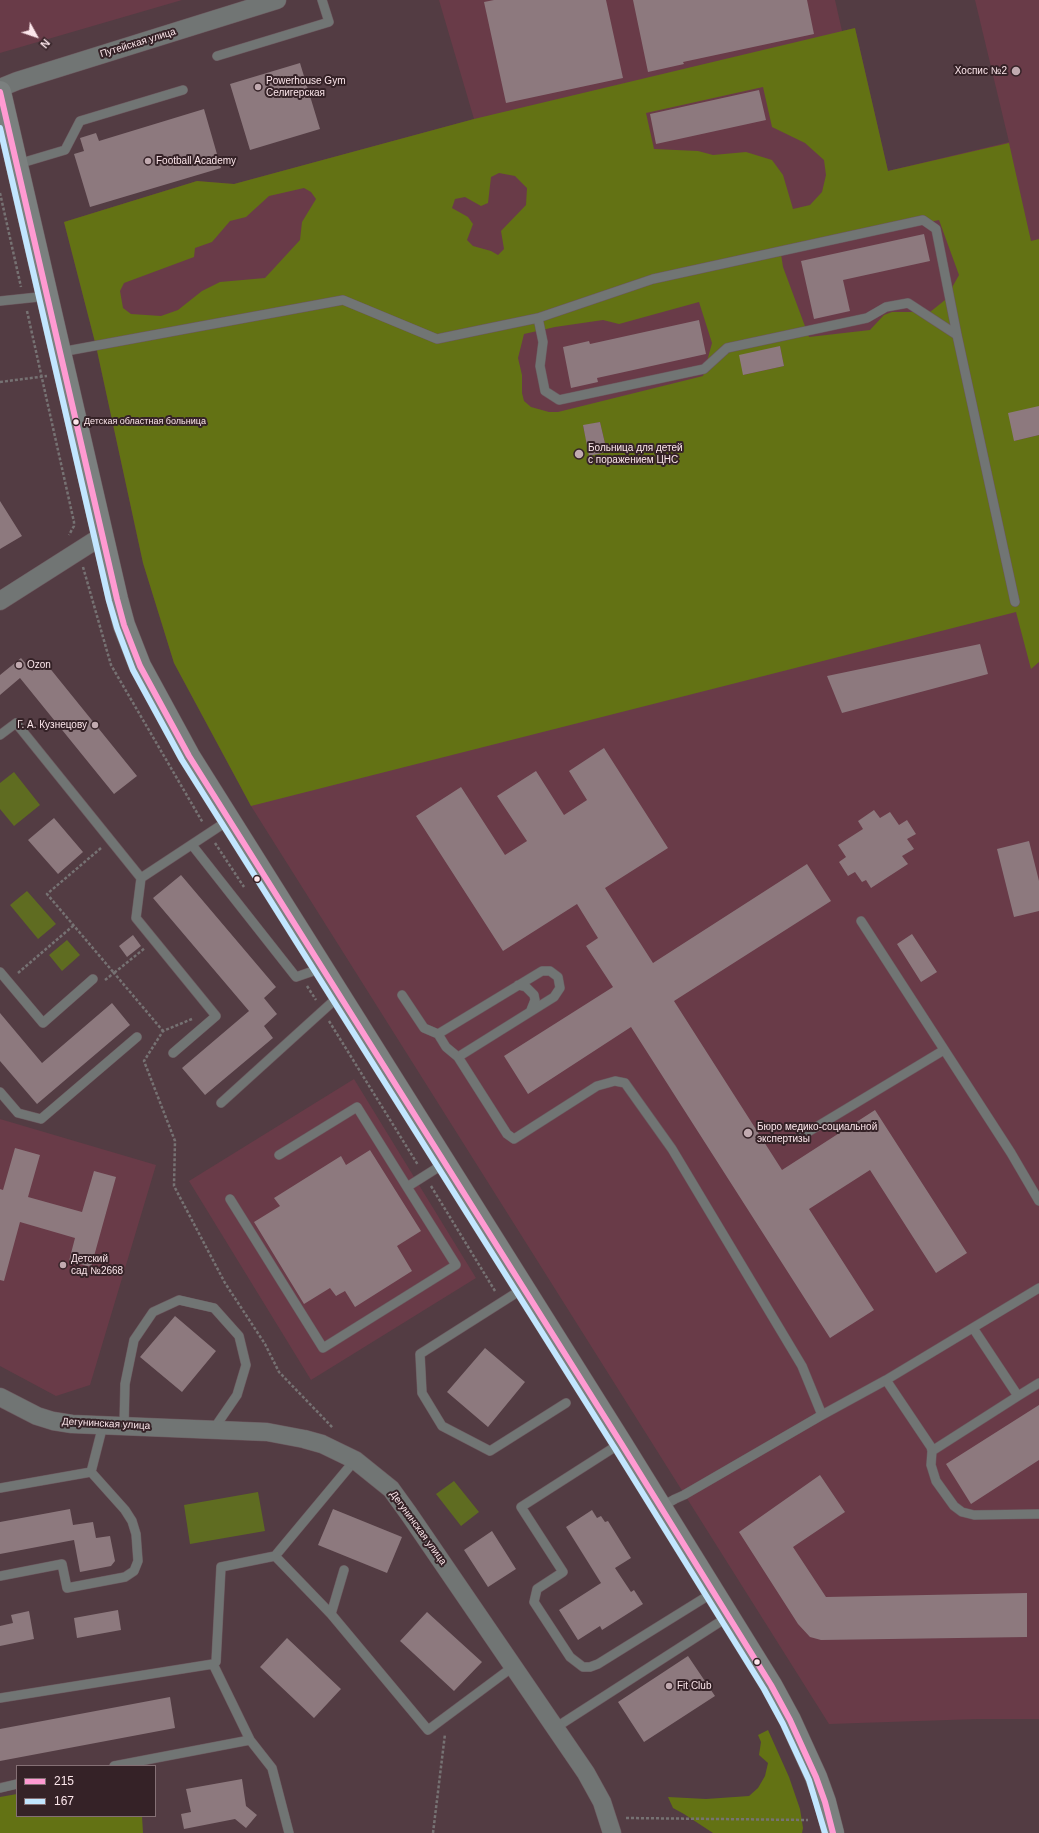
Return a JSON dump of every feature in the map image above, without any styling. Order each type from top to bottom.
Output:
[{"type":"street","name":"Путейская улица","points":[[0,88],[17,81],[277,0]]},
{"type":"street","points":[[0,92],[18,164],[102,536],[124,625],[140,666],[189,756],[524,1288],[771,1685],[799,1738],[818,1783],[833,1833]]},
{"type":"street","points":[[0,602],[102,536]]},
{"type":"street","name":"Дегунинская улица","points":[[0,1397],[37,1416],[53,1421],[72,1424],[267,1432],[322,1444],[355,1460],[381,1480],[399,1499],[514,1666],[595,1789],[605,1810],[612,1833]]},
{"type":"lane","points":[[217,56],[329,22],[322,0]]},
{"type":"lane","points":[[18,164],[65,150],[80,121],[183,90]]},
{"type":"lane","points":[[61,352],[343,300],[437,340],[538,318],[653,278],[923,220],[936,229],[957,335],[1015,602]]},
{"type":"lane","points":[[0,301],[48,296]]},
{"type":"lane","points":[[538,318],[543,342],[540,366],[545,391],[559,400],[704,369],[727,348],[867,318],[886,307],[908,303],[957,335]]},
{"type":"lane","points":[[0,735],[16,723],[141,878],[136,918],[216,1016],[173,1053]]},
{"type":"lane","points":[[141,878],[229,820]]},
{"type":"lane","points":[[192,845],[296,977],[322,968]]},
{"type":"lane","points":[[861,921],[1011,1153],[1039,1201]]},
{"type":"lane","points":[[438,1034],[542,971],[550,971],[558,977],[560,982],[557,993],[458,1057]]},
{"type":"lane","points":[[0,972],[42,1023],[93,980]]},
{"type":"lane","points":[[518,986],[526,987],[534,995],[535,1000],[531,1010]]},
{"type":"lane","points":[[402,995],[424,1028],[438,1034],[446,1047],[458,1057],[507,1134],[514,1139],[597,1086],[615,1081],[624,1083],[672,1149],[798,1359],[822,1415]]},
{"type":"lane","points":[[221,1103],[339,996]]},
{"type":"lane","points":[[0,1092],[18,1113],[41,1119],[137,1037]]},
{"type":"lane","points":[[798,1138],[944,1050]]},
{"type":"lane","points":[[230,1199],[323,1348],[456,1265],[357,1107],[279,1155]]},
{"type":"lane","points":[[407,1187],[445,1163]]},
{"type":"lane","points":[[524,1288],[420,1354],[422,1394],[442,1426],[490,1451],[566,1403]]},
{"type":"lane","points":[[661,1507],[675,1498],[684,1496],[822,1415],[886,1380],[1039,1288]]},
{"type":"lane","points":[[124,1426],[125,1384],[134,1340],[153,1312],[179,1300],[214,1308],[240,1336],[246,1365],[238,1395],[213,1430]]},
{"type":"lane","points":[[972,1328],[1018,1396]]},
{"type":"lane","points":[[886,1380],[932,1451],[931,1465],[936,1481],[954,1506],[962,1512],[974,1516],[1039,1514]]},
{"type":"lane","points":[[932,1451],[1039,1383]]},
{"type":"lane","points":[[91,1472],[103,1425]]},
{"type":"lane","points":[[621,1443],[521,1507],[563,1572],[538,1589],[534,1602],[570,1657],[583,1667],[590,1667],[598,1664],[714,1592]]},
{"type":"lane","points":[[289,1833],[272,1768],[250,1740],[214,1664],[216,1662],[221,1568],[275,1556],[355,1460]]},
{"type":"lane","points":[[0,1488],[91,1472]]},
{"type":"lane","points":[[0,1576],[62,1564],[66,1588],[125,1577],[134,1571],[138,1561],[136,1534],[132,1521],[125,1510],[91,1472]]},
{"type":"lane","points":[[275,1556],[331,1614],[428,1730],[514,1666]]},
{"type":"lane","points":[[331,1614],[344,1570]]},
{"type":"lane","points":[[555,1728],[729,1616]]},
{"type":"lane","points":[[0,1698],[214,1664]]},
{"type":"lane","points":[[119,1765],[250,1740]]},
{"type":"lane","points":[[0,1788],[16,1784]]},
{"type":"path","points":[[0,193],[74,522],[72,531],[68,537]]},
{"type":"path","points":[[0,382],[66,373]]},
{"type":"path","points":[[111,840],[47,894],[114,972],[141,951]]},
{"type":"path","points":[[8,981],[74,925]]},
{"type":"path","points":[[203,1027],[192,1019],[163,1031],[144,1061],[175,1141],[174,1186],[225,1283],[265,1344],[279,1372],[334,1428]]},
{"type":"path","points":[[433,1833],[447,1716]]},
{"type":"path","points":[[626,1818],[808,1820]]},
{"type":"shaded area","points":[[0,0],[182,0],[0,53]]},
{"type":"shaded area","points":[[439,0],[835,0],[842,31],[855,28],[888,171],[1009,142],[975,0],[1039,0],[1039,1719],[978,1719],[829,1724],[251,806],[174,663],[143,563],[96,346],[64,222],[197,181],[234,184],[474,119]]},
{"type":"shaded area","points":[[354,1079],[476,1278],[311,1380],[189,1181]]},
{"type":"shaded area","name":"Детский сад №2668","points":[[0,1119],[156,1165],[90,1385],[56,1396],[0,1366]]},
{"type":"green space","name":"Больница для детей с поражением ЦНС","points":[[855,28],[888,171],[1009,143],[1031,241],[1039,239],[1039,406],[1014,441],[1039,435],[1039,662],[1031,669],[1016,612],[251,806],[174,663],[143,563],[96,346],[64,222],[197,181],[234,184],[474,119]],"holes":[[[763,87],[772,127],[805,143],[824,160],[826,175],[822,192],[810,205],[793,209],[783,175],[772,160],[746,152],[713,155],[698,151],[654,149],[646,113]],[[499,173],[515,176],[527,188],[526,205],[501,231],[504,249],[498,255],[491,251],[473,246],[467,240],[473,224],[468,217],[452,208],[455,199],[465,197],[481,206],[488,203],[491,177]],[[304,188],[311,192],[316,199],[302,222],[300,240],[265,278],[220,282],[202,291],[178,310],[161,316],[131,314],[123,308],[120,291],[124,283],[194,257],[195,248],[212,242],[230,221],[246,217],[269,196]],[[939,220],[959,275],[945,300],[930,312],[892,312],[884,315],[870,330],[809,337],[783,267],[781,254]],[[699,302],[712,343],[703,376],[558,412],[549,412],[531,407],[524,401],[522,393],[522,375],[518,358],[524,334],[555,327],[603,320],[619,324]],[[780,346],[784,366],[743,375]],[[600,422],[607,452],[590,455],[583,426]]]},
{"type":"green space","points":[[14,772],[40,805],[14,826],[0,809],[0,783]]},
{"type":"green space","points":[[27,891],[56,924],[38,939],[10,905]]},
{"type":"green space","points":[[67,940],[80,955],[62,971],[49,955]]},
{"type":"green space","points":[[454,1481],[479,1512],[461,1526],[436,1494]]},
{"type":"green space","points":[[258,1492],[265,1531],[190,1544],[184,1505]]},
{"type":"green space","points":[[768,1730],[789,1777],[800,1809],[803,1828],[802,1833],[713,1833],[673,1808],[668,1797],[706,1799],[749,1796],[758,1788],[765,1776],[768,1763],[759,1755],[761,1742],[758,1735]]},
{"type":"green space","points":[[16,1794],[16,1817],[142,1817],[143,1833],[0,1833],[0,1797]]},
{"type":"building","points":[[494,0],[606,0],[623,78],[506,103],[484,2]]},
{"type":"building","points":[[633,0],[807,0],[814,34],[683,62],[684,64],[648,72]]},
{"type":"building","points":[[300,63],[320,129],[250,150],[230,84]]},
{"type":"building","points":[[759,90],[766,120],[656,144],[650,114]]},
{"type":"building","name":"Football Academy","points":[[204,109],[221,168],[90,207],[74,154],[84,151],[80,138],[96,133],[99,141]]},
{"type":"building","points":[[924,234],[930,261],[843,280],[850,311],[814,319],[801,261]]},
{"type":"building","points":[[699,320],[706,354],[597,378],[598,382],[571,388],[563,347],[589,341],[590,344]]},
{"type":"building","points":[[780,346],[784,366],[743,375],[739,355]]},
{"type":"building","points":[[1039,406],[1039,435],[1014,441],[1008,413]]},
{"type":"building","points":[[600,422],[607,452],[589,456],[583,425]]},
{"type":"building","points":[[0,501],[22,536],[0,549]]},
{"type":"building","points":[[980,644],[988,674],[842,713],[827,676]]},
{"type":"building","points":[[21,658],[32,671],[44,661],[137,776],[114,794],[20,678],[0,695],[0,675]]},
{"type":"building","points":[[604,748],[668,848],[605,888],[653,963],[807,864],[831,901],[674,1001],[782,1170],[875,1110],[967,1253],[936,1273],[870,1170],[809,1209],[874,1310],[830,1338],[631,1027],[528,1094],[504,1056],[613,987],[586,946],[598,938],[577,904],[503,951],[416,816],[461,787],[505,855],[527,841],[497,796],[536,771],[564,815],[587,800],[569,771]]},
{"type":"building","points":[[874,810],[880,818],[890,812],[899,825],[907,820],[916,834],[907,839],[914,849],[902,856],[908,864],[871,888],[866,880],[862,882],[855,872],[848,876],[839,862],[846,857],[838,845],[863,829],[858,821]]},
{"type":"building","points":[[54,818],[83,852],[58,874],[28,840]]},
{"type":"building","points":[[1029,841],[1039,881],[1039,911],[1014,917],[997,849]]},
{"type":"building","points":[[181,875],[276,987],[264,998],[277,1014],[264,1026],[273,1038],[205,1095],[182,1068],[249,1011],[153,898]]},
{"type":"building","points":[[912,934],[937,972],[921,982],[897,944]]},
{"type":"building","points":[[133,935],[141,946],[127,957],[119,946]]},
{"type":"building","points":[[112,1003],[130,1025],[37,1104],[0,1061],[0,1013],[42,1063]]},
{"type":"building","points":[[15,1148],[40,1155],[28,1197],[82,1212],[94,1171],[116,1177],[91,1267],[69,1261],[75,1238],[20,1222],[4,1281],[0,1280],[0,1189],[3,1190]]},
{"type":"building","points":[[370,1150],[421,1231],[397,1246],[412,1271],[355,1307],[345,1291],[336,1296],[330,1288],[304,1304],[254,1222],[280,1206],[274,1198],[341,1156],[346,1165]]},
{"type":"building","points":[[175,1316],[216,1351],[182,1392],[140,1357]]},
{"type":"building","points":[[485,1348],[525,1382],[488,1427],[447,1392]]},
{"type":"building","points":[[1039,1405],[1039,1460],[971,1504],[946,1464]]},
{"type":"building","points":[[820,1475],[845,1512],[793,1547],[826,1597],[1027,1593],[1027,1637],[821,1640],[810,1637],[798,1624],[739,1532]]},
{"type":"building","points":[[70,1509],[73,1525],[93,1522],[96,1538],[110,1536],[115,1561],[111,1566],[80,1572],[74,1540],[0,1554],[0,1522]]},
{"type":"building","points":[[333,1509],[402,1537],[387,1573],[318,1545]]},
{"type":"building","points":[[592,1510],[597,1518],[601,1516],[605,1522],[608,1521],[631,1558],[615,1568],[631,1592],[634,1590],[643,1604],[602,1630],[600,1626],[578,1640],[559,1610],[601,1583],[566,1527]]},
{"type":"building","points":[[492,1531],[516,1569],[488,1587],[464,1550]]},
{"type":"building","points":[[118,1610],[121,1630],[77,1638],[74,1618]]},
{"type":"building","points":[[29,1611],[34,1639],[0,1646],[0,1626],[13,1623],[11,1615]]},
{"type":"building","points":[[427,1612],[482,1662],[454,1691],[400,1641]]},
{"type":"building","points":[[287,1638],[341,1689],[314,1718],[260,1667]]},
{"type":"building","points":[[688,1656],[715,1696],[644,1742],[618,1702]]},
{"type":"building","points":[[170,1697],[175,1728],[0,1761],[0,1729]]},
{"type":"building","points":[[242,1779],[246,1806],[257,1815],[246,1828],[235,1819],[184,1829],[181,1814],[191,1812],[186,1789]]},
{"type":"transit line","name":"215","points":[[0,92],[117,599],[124,625],[140,666],[189,756],[621,1443],[771,1685],[790,1720],[816,1777],[825,1802],[833,1833]]},
{"type":"transit line","name":"167","points":[[0,128],[109,601],[117,628],[133,670],[182,760],[614,1447],[764,1689],[783,1724],[809,1780],[825,1833]]},
{"type":"place","name":"Хоспис №2","points":[[1016,71]]},
{"type":"place","name":"Powerhouse Gym Селигерская","points":[[258,87]]},
{"type":"place","name":"Football Academy","points":[[148,161]]},
{"type":"place","name":"Детская областная больница","points":[[76,422]]},
{"type":"place","name":"Больница для детей с поражением ЦНС","points":[[579,454]]},
{"type":"place","name":"Ozon","points":[[19,665]]},
{"type":"place","name":"Г. А. Кузнецову","points":[[95,725]]},
{"type":"place","name":"Бюро медико-социальной экспертизы","points":[[748,1133]]},
{"type":"place","name":"Детский сад №2668","points":[[63,1265]]},
{"type":"place","name":"Fit Club","points":[[669,1686]]}]
